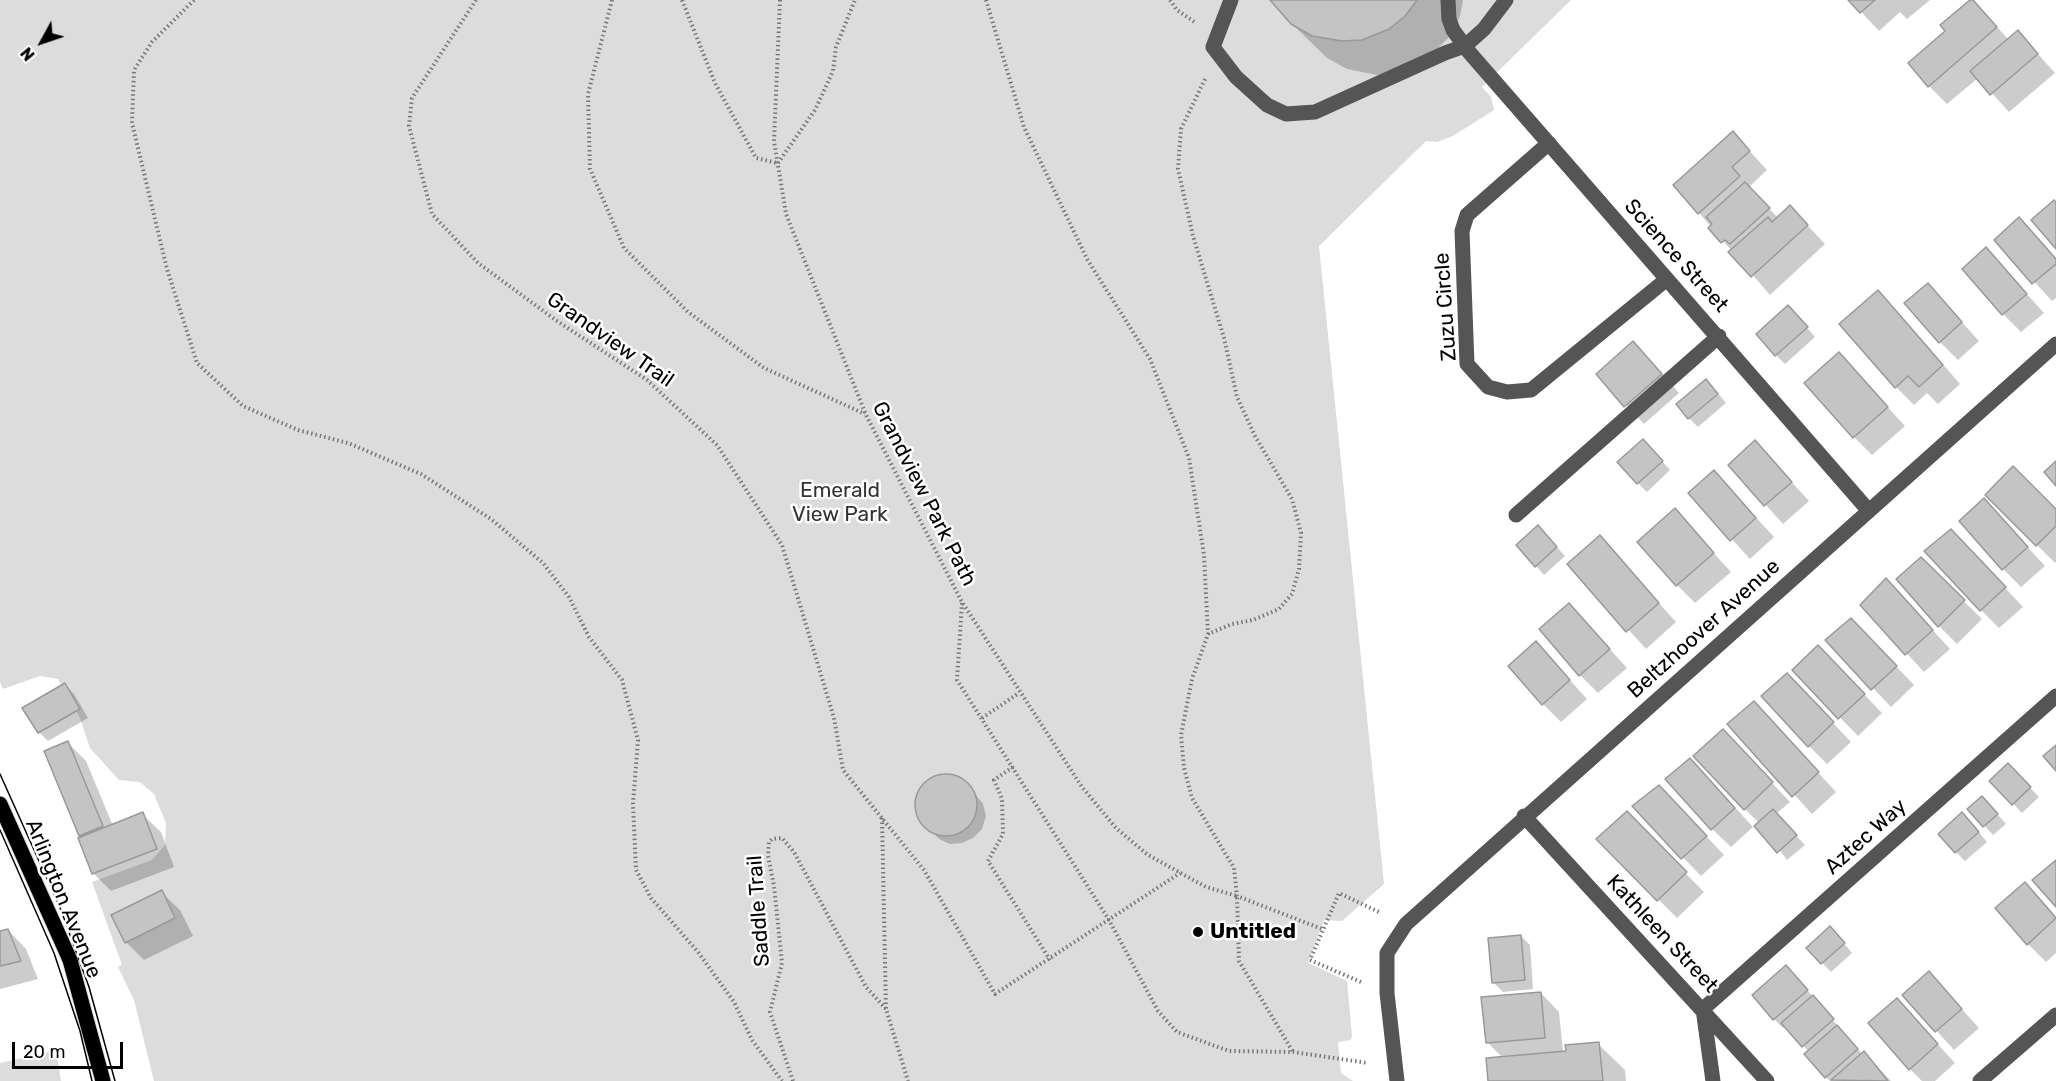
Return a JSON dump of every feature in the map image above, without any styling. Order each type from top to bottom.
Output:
[{"type":"main road","name":"Arlington Avenue","points":[[0,804],[70,960],[103,1081]]},
{"type":"street","points":[[1231,0],[1213,47],[1236,77],[1267,105],[1286,114],[1315,112],[1465,46],[1484,29],[1506,0]]},
{"type":"street","name":"Science Street","points":[[1449,0],[1449,19],[1453,30],[1465,46],[1869,511]]},
{"type":"street","name":"Zuzu Circle","points":[[1549,143],[1467,215],[1462,231],[1467,364],[1488,387],[1507,392],[1531,390],[1667,279]]},
{"type":"street","points":[[1516,515],[1719,336]]},
{"type":"street","name":"Beltzhoover Avenue","points":[[1387,993],[1387,953],[1406,924],[1524,816],[2056,344]]},
{"type":"street","name":"Aztec Way","points":[[1703,1009],[2056,696]]},
{"type":"street","name":"Kathleen Street","points":[[1524,816],[1767,1081]]},
{"type":"street","points":[[1387,993],[1397,1081]]},
{"type":"street","points":[[1703,1009],[1713,1081]]},
{"type":"street","points":[[1980,1081],[2056,1015]]},
{"type":"path","points":[[194,0],[152,42],[134,70],[132,123],[167,269],[196,363],[243,406],[298,430],[348,443],[421,474],[491,519],[543,563],[569,597],[589,637],[622,680],[638,740],[633,804],[636,870],[651,898],[698,952],[734,1002],[752,1040],[782,1081]]},
{"type":"path","name":"Grandview Trail","points":[[476,0],[412,98],[410,126],[432,214],[478,263],[556,321],[647,380],[717,445],[782,546],[834,718],[843,770],[924,870],[995,994],[1050,960]]},
{"type":"path","points":[[612,0],[588,94],[590,169],[624,248],[688,312],[764,368],[866,415]]},
{"type":"path","points":[[682,0],[715,83],[756,158],[777,163],[815,110],[833,71],[836,47],[855,0]]},
{"type":"path","name":"Grandview Park Path","points":[[780,0],[774,141],[786,214],[866,415],[963,602],[1082,787],[1116,828],[1148,855],[1206,887],[1237,896],[1323,929]]},
{"type":"path","points":[[986,0],[1024,128],[1087,259],[1150,359],[1188,458],[1204,555],[1208,634],[1192,679],[1181,735],[1184,768],[1192,798],[1234,868],[1239,961],[1293,1052]]},
{"type":"path","points":[[1170,0],[1177,10],[1205,29],[1213,47],[1212,67],[1181,129],[1178,169],[1193,236],[1224,338],[1237,397],[1255,436],[1292,498],[1301,533],[1299,569],[1292,594],[1279,609],[1208,634]]},
{"type":"path","points":[[963,602],[957,680],[1109,920],[1158,1011],[1177,1032],[1229,1051],[1293,1052],[1353,1062],[1396,1065]]},
{"type":"path","points":[[982,718],[1020,693]]},
{"type":"path","points":[[1013,767],[994,780],[1002,799],[1003,834],[988,861],[1050,960],[1147,892],[1180,873]]},
{"type":"path","name":"Saddle Trail","points":[[882,817],[886,1009],[908,1081]]},
{"type":"path","name":"Saddle Trail","points":[[793,1081],[770,1012],[782,963],[774,886],[768,856],[769,843],[772,839],[782,838],[794,852],[866,987],[886,1009]]},
{"type":"path","points":[[1387,993],[1310,960],[1339,893],[1406,924]]},
{"type":"green space","name":"Emerald View Park","points":[[0,0],[1571,0],[1482,87],[1491,97],[1494,110],[1453,136],[1437,142],[1426,141],[1319,246],[1384,884],[1342,921],[1324,920],[1308,963],[1347,981],[1352,1036],[1351,1040],[1338,1042],[1341,1073],[1353,1081],[154,1081],[134,1000],[118,967],[122,965],[92,882],[152,860],[165,845],[166,823],[154,794],[140,782],[119,780],[90,748],[80,718],[58,679],[40,676],[3,689],[0,682]]},
{"type":"green space","points":[[56,1050],[61,1081],[0,1081],[0,1063]]},
{"type":"building","points":[[1270,0],[1417,0],[1405,16],[1389,29],[1362,40],[1342,41],[1312,36],[1291,24]]},
{"type":"building","points":[[1848,0],[1875,0],[1860,13]]},
{"type":"building","points":[[1970,0],[1973,0],[1997,27],[1928,87],[1908,63],[1945,31],[1940,25]]},
{"type":"building","points":[[2018,30],[2038,54],[1990,95],[1970,71]]},
{"type":"building","points":[[1733,131],[1750,151],[1732,167],[1740,176],[1698,214],[1673,185]]},
{"type":"building","points":[[1745,182],[1770,208],[1730,244],[1725,240],[1721,243],[1708,228],[1712,224],[1706,217]]},
{"type":"building","points":[[2054,200],[2056,202],[2056,249],[2031,220]]},
{"type":"building","points":[[1790,205],[1808,225],[1751,277],[1728,252],[1768,217],[1772,222]]},
{"type":"building","points":[[2019,217],[2056,259],[2056,264],[2032,284],[1994,240]]},
{"type":"building","points":[[1986,247],[2027,294],[2002,315],[1962,269]]},
{"type":"building","points":[[1928,283],[1962,322],[1939,343],[1904,303]]},
{"type":"building","points":[[1878,290],[1943,365],[1919,387],[1908,376],[1895,388],[1839,324]]},
{"type":"building","points":[[1788,305],[1808,327],[1775,356],[1756,334]]},
{"type":"building","points":[[1633,341],[1662,374],[1624,407],[1596,374]]},
{"type":"building","points":[[1839,352],[1888,407],[1853,438],[1804,383]]},
{"type":"building","points":[[1706,379],[1718,394],[1688,419],[1676,404]]},
{"type":"building","points":[[1643,439],[1663,461],[1637,484],[1617,462]]},
{"type":"building","points":[[1755,440],[1792,482],[1764,506],[1728,465]]},
{"type":"building","points":[[2056,461],[2056,486],[2044,472]]},
{"type":"building","points":[[2013,466],[2056,509],[2056,526],[2036,546],[1985,495]]},
{"type":"building","points":[[1714,470],[1756,518],[1730,541],[1688,493]]},
{"type":"building","points":[[1984,498],[2028,547],[2002,570],[1959,521]]},
{"type":"building","points":[[1675,508],[1714,553],[1676,586],[1637,542]]},
{"type":"building","points":[[1538,525],[1557,547],[1535,567],[1516,545]]},
{"type":"building","points":[[1951,529],[2006,587],[1980,611],[1924,551]]},
{"type":"building","points":[[1600,535],[1659,603],[1626,632],[1567,564]]},
{"type":"building","points":[[1921,557],[1965,600],[1938,627],[1896,579]]},
{"type":"building","points":[[1886,578],[1933,630],[1905,655],[1860,605]]},
{"type":"building","points":[[1569,603],[1610,649],[1579,676],[1539,629]]},
{"type":"building","points":[[1851,618],[1897,666],[1871,690],[1825,640]]},
{"type":"building","points":[[1536,641],[1570,680],[1542,705],[1508,666]]},
{"type":"building","points":[[1818,645],[1865,694],[1838,719],[1792,670]]},
{"type":"building","points":[[1787,673],[1834,722],[1808,747],[1761,696]]},
{"type":"building","points":[[65,683],[80,709],[38,733],[22,708]]},
{"type":"building","points":[[1754,701],[1819,772],[1792,797],[1727,724]]},
{"type":"building","points":[[1723,729],[1773,782],[1744,810],[1693,756]]},
{"type":"building","points":[[68,741],[103,826],[79,836],[44,751]]},
{"type":"building","points":[[2056,745],[2056,771],[2043,756]]},
{"type":"building","points":[[1690,758],[1735,808],[1711,830],[1665,779]]},
{"type":"building","points":[[2008,763],[2031,787],[2012,805],[1989,781]]},
{"type":"building","points":[[946,774],[963,779],[968,783],[972,788],[977,805],[972,822],[968,827],[963,831],[946,836],[929,831],[924,827],[920,822],[915,805],[920,788],[924,783],[929,779]]},
{"type":"building","points":[[1659,785],[1707,836],[1681,859],[1632,806]]},
{"type":"building","points":[[1982,796],[1998,814],[1983,827],[1967,809]]},
{"type":"building","points":[[1773,809],[1797,835],[1777,853],[1754,826]]},
{"type":"building","points":[[1627,811],[1687,872],[1657,901],[1596,839]]},
{"type":"building","points":[[143,812],[157,849],[92,874],[78,838]]},
{"type":"building","points":[[1962,812],[1979,832],[1955,853],[1938,834]]},
{"type":"building","points":[[2056,860],[2056,907],[2032,880]]},
{"type":"building","points":[[2025,882],[2056,918],[2027,945],[1995,908]]},
{"type":"building","points":[[162,890],[175,918],[125,943],[111,915]]},
{"type":"building","points":[[1830,926],[1845,943],[1821,964],[1806,948]]},
{"type":"building","points":[[8,929],[21,961],[0,966],[0,931]]},
{"type":"building","points":[[1521,935],[1525,980],[1492,983],[1488,938]]},
{"type":"building","points":[[1786,965],[1808,990],[1773,1020],[1752,995]]},
{"type":"building","points":[[1929,971],[1962,1009],[1935,1032],[1902,995]]},
{"type":"building","points":[[1541,992],[1545,1038],[1486,1043],[1481,997]]},
{"type":"building","points":[[1813,995],[1834,1019],[1802,1047],[1781,1023]]},
{"type":"building","points":[[1897,998],[1938,1044],[1909,1070],[1868,1023]]},
{"type":"building","points":[[1837,1025],[1858,1049],[1825,1078],[1804,1054]]},
{"type":"building","points":[[1599,1042],[1603,1081],[1488,1081],[1486,1058],[1566,1051],[1565,1045]]},
{"type":"building","points":[[1864,1051],[1888,1081],[1831,1080]]},
{"type":"tram line","points":[[0,774],[61,910],[89,987],[115,1081]]},
{"type":"tram line","points":[[0,830],[54,953],[80,1031],[92,1081]]},
{"type":"place","name":"Untitled","points":[[1198,932]]}]
